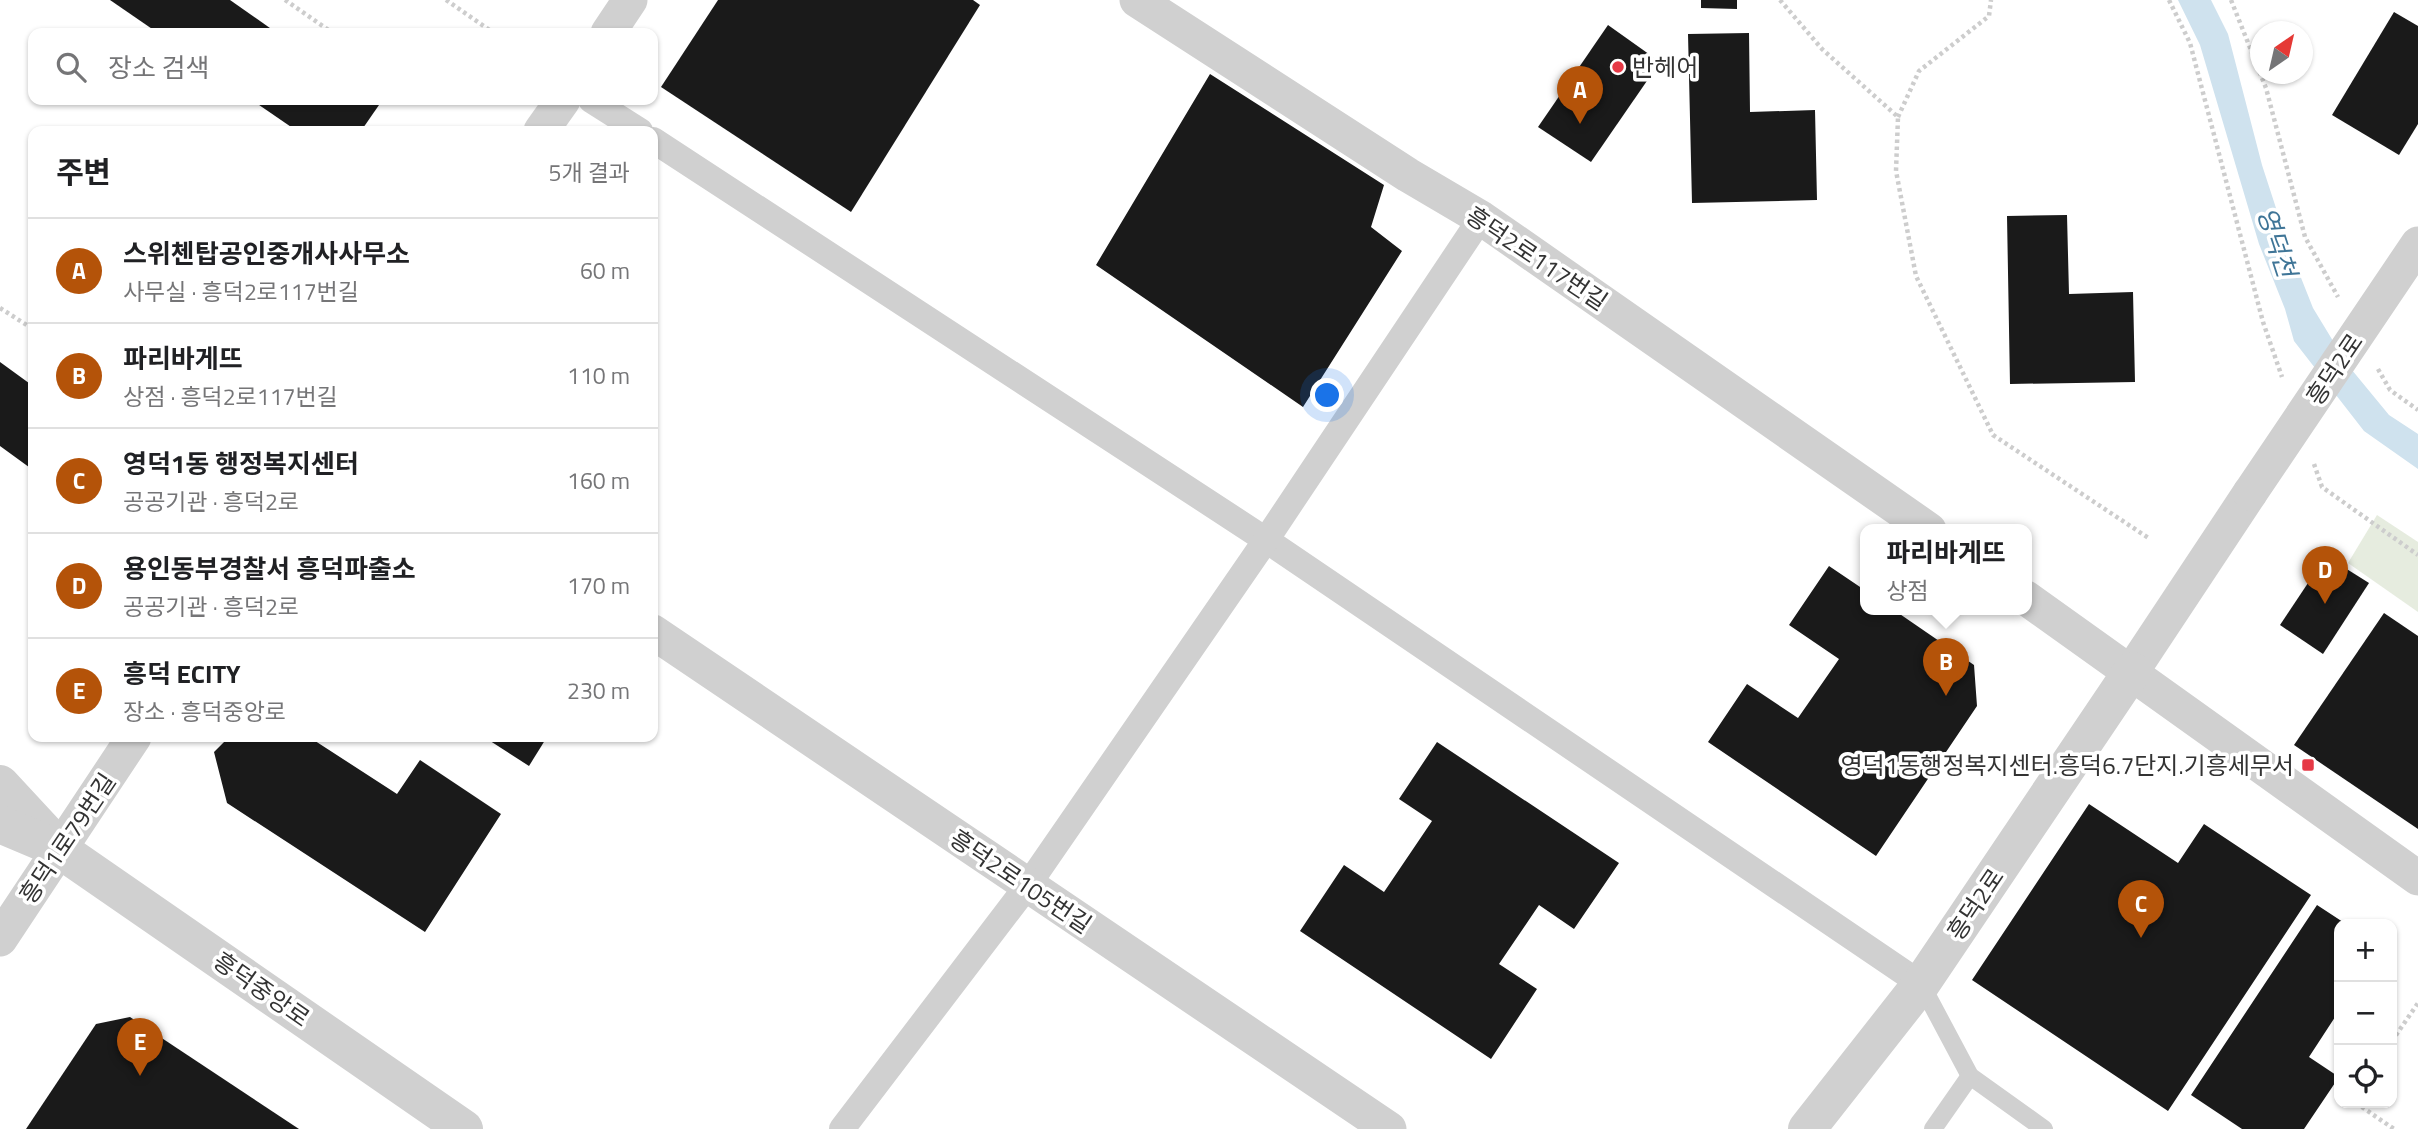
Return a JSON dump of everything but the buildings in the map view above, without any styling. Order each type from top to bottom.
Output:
[{"type":"street","points":[[611,28],[630,0]]},
{"type":"street","name":"흥덕2로117번길","points":[[1137,0],[1408,175],[1481,218],[1920,524]]},
{"type":"street","points":[[545,126],[559,105]]},
{"type":"street","points":[[599,105],[631,126]]},
{"type":"street","points":[[658,143],[1266,540],[1921,984]]},
{"type":"street","points":[[842,1129],[1028,885],[1266,540],[1481,218]]},
{"type":"street","name":"흥덕2로","points":[[1807,1129],[1921,984],[2418,244]]},
{"type":"street","points":[[2032,601],[2418,878]]},
{"type":"street","name":"흥덕2로105번길","points":[[658,635],[1389,1129]]},
{"type":"street","name":"흥덕1로79번길","points":[[0,939],[131,742]]},
{"type":"street","name":"흥덕중앙로","points":[[0,784],[60,849]]},
{"type":"street","name":"흥덕중앙로","points":[[0,824],[60,849],[464,1129]]},
{"type":"lane","points":[[1921,984],[1970,1076],[2044,1129]]},
{"type":"lane","points":[[1933,1129],[1970,1076]]},
{"type":"path","points":[[285,0],[326,28]]},
{"type":"path","points":[[446,0],[487,28]]},
{"type":"path","points":[[1780,0],[1822,49],[1898,117]]},
{"type":"path","points":[[1991,0],[1989,16],[1919,71],[1898,117],[1896,171],[1916,276],[1993,435],[2150,539]]},
{"type":"path","points":[[2169,0],[2190,43],[2263,322],[2285,385]]},
{"type":"path","points":[[2231,0],[2266,88],[2305,237],[2344,308]]},
{"type":"path","points":[[0,308],[28,327]]},
{"type":"path","points":[[2377,366],[2390,390],[2418,410]]},
{"type":"path","points":[[2312,461],[2322,487],[2418,555]]},
{"type":"path","points":[[2397,1034],[2418,1003]]},
{"type":"path","points":[[2363,1108],[2393,1129]]},
{"type":"shaded area","points":[[2377,515],[2418,542],[2418,612],[2348,563]]},
{"type":"water","name":"영덕천","points":[[2178,0],[2211,0],[2228,34],[2262,165],[2288,245],[2313,308],[2347,364],[2389,415],[2418,434],[2418,469],[2364,431],[2294,341],[2285,309],[2259,244],[2200,45]]},
{"type":"place","name":"반헤어","points":[[1618,67]]},
{"type":"place","name":"스위첸탑공인중개사사무소","points":[[1580,124]]},
{"type":"place","name":"용인동부경찰서 흥덕파출소","points":[[2325,604]]},
{"type":"place","name":"파리바게뜨","points":[[1946,696]]},
{"type":"place","name":"영덕1동행정복지센터.흥덕6.7단지.기흥세무서","points":[[2308,765]]},
{"type":"place","name":"영덕1동 행정복지센터","points":[[2141,938]]},
{"type":"place","name":"흥덕 ECITY","points":[[140,1076]]}]
